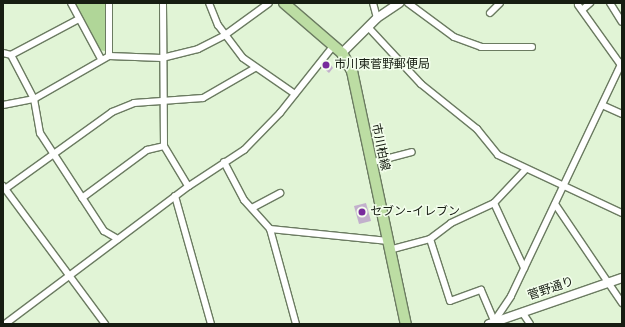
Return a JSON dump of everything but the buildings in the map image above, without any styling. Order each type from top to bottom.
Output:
[{"type":"main road","name":"市川柏線","points":[[284,3],[334,45],[342,53],[352,71],[370,163],[406,324]]},
{"type":"street","points":[[70,3],[101,59]]},
{"type":"street","points":[[109,3],[109,56]]},
{"type":"street","points":[[163,3],[162,102],[164,146],[188,186]]},
{"type":"street","points":[[209,3],[211,13],[236,51],[255,68],[295,94]]},
{"type":"street","points":[[3,106],[34,99],[101,59],[109,56],[162,58],[198,49],[225,35],[269,3]]},
{"type":"street","points":[[373,3],[377,18]]},
{"type":"street","points":[[342,53],[377,18],[399,3]]},
{"type":"street","points":[[408,3],[454,37],[481,47],[532,47]]},
{"type":"street","points":[[490,13],[500,3]]},
{"type":"street","points":[[492,322],[524,268],[621,64],[580,7],[590,3]]},
{"type":"street","points":[[610,3],[622,22]]},
{"type":"street","points":[[3,53],[11,55],[79,18]]},
{"type":"street","points":[[368,27],[421,84],[477,130],[498,155],[525,170],[564,185],[622,213]]},
{"type":"street","points":[[5,324],[188,186],[244,150],[295,94],[334,45]]},
{"type":"street","points":[[11,55],[34,99],[40,133],[104,231],[118,239]]},
{"type":"street","points":[[105,324],[4,188],[112,112],[134,103],[203,98],[255,68]]},
{"type":"street","points":[[602,104],[622,114]]},
{"type":"street","points":[[82,198],[147,150],[164,146]]},
{"type":"street","points":[[370,163],[412,152]]},
{"type":"street","points":[[224,162],[238,190],[270,229],[296,324]]},
{"type":"street","points":[[270,229],[388,245],[430,239],[451,223],[494,203],[525,170]]},
{"type":"street","points":[[252,208],[280,193]]},
{"type":"street","points":[[175,196],[211,324]]},
{"type":"street","points":[[494,203],[524,268]]},
{"type":"street","points":[[555,204],[622,303]]},
{"type":"street","points":[[430,239],[450,301],[481,290],[492,322]]},
{"type":"street","name":"菅野通り","points":[[492,322],[622,278]]},
{"type":"street","points":[[522,312],[530,324]]},
{"type":"green space","points":[[74,3],[107,3],[105,51],[99,50]]},
{"type":"place","name":"市川東菅野郵便局","points":[[326,65]]},
{"type":"place","name":"セブン-イレブン","points":[[362,212]]}]
